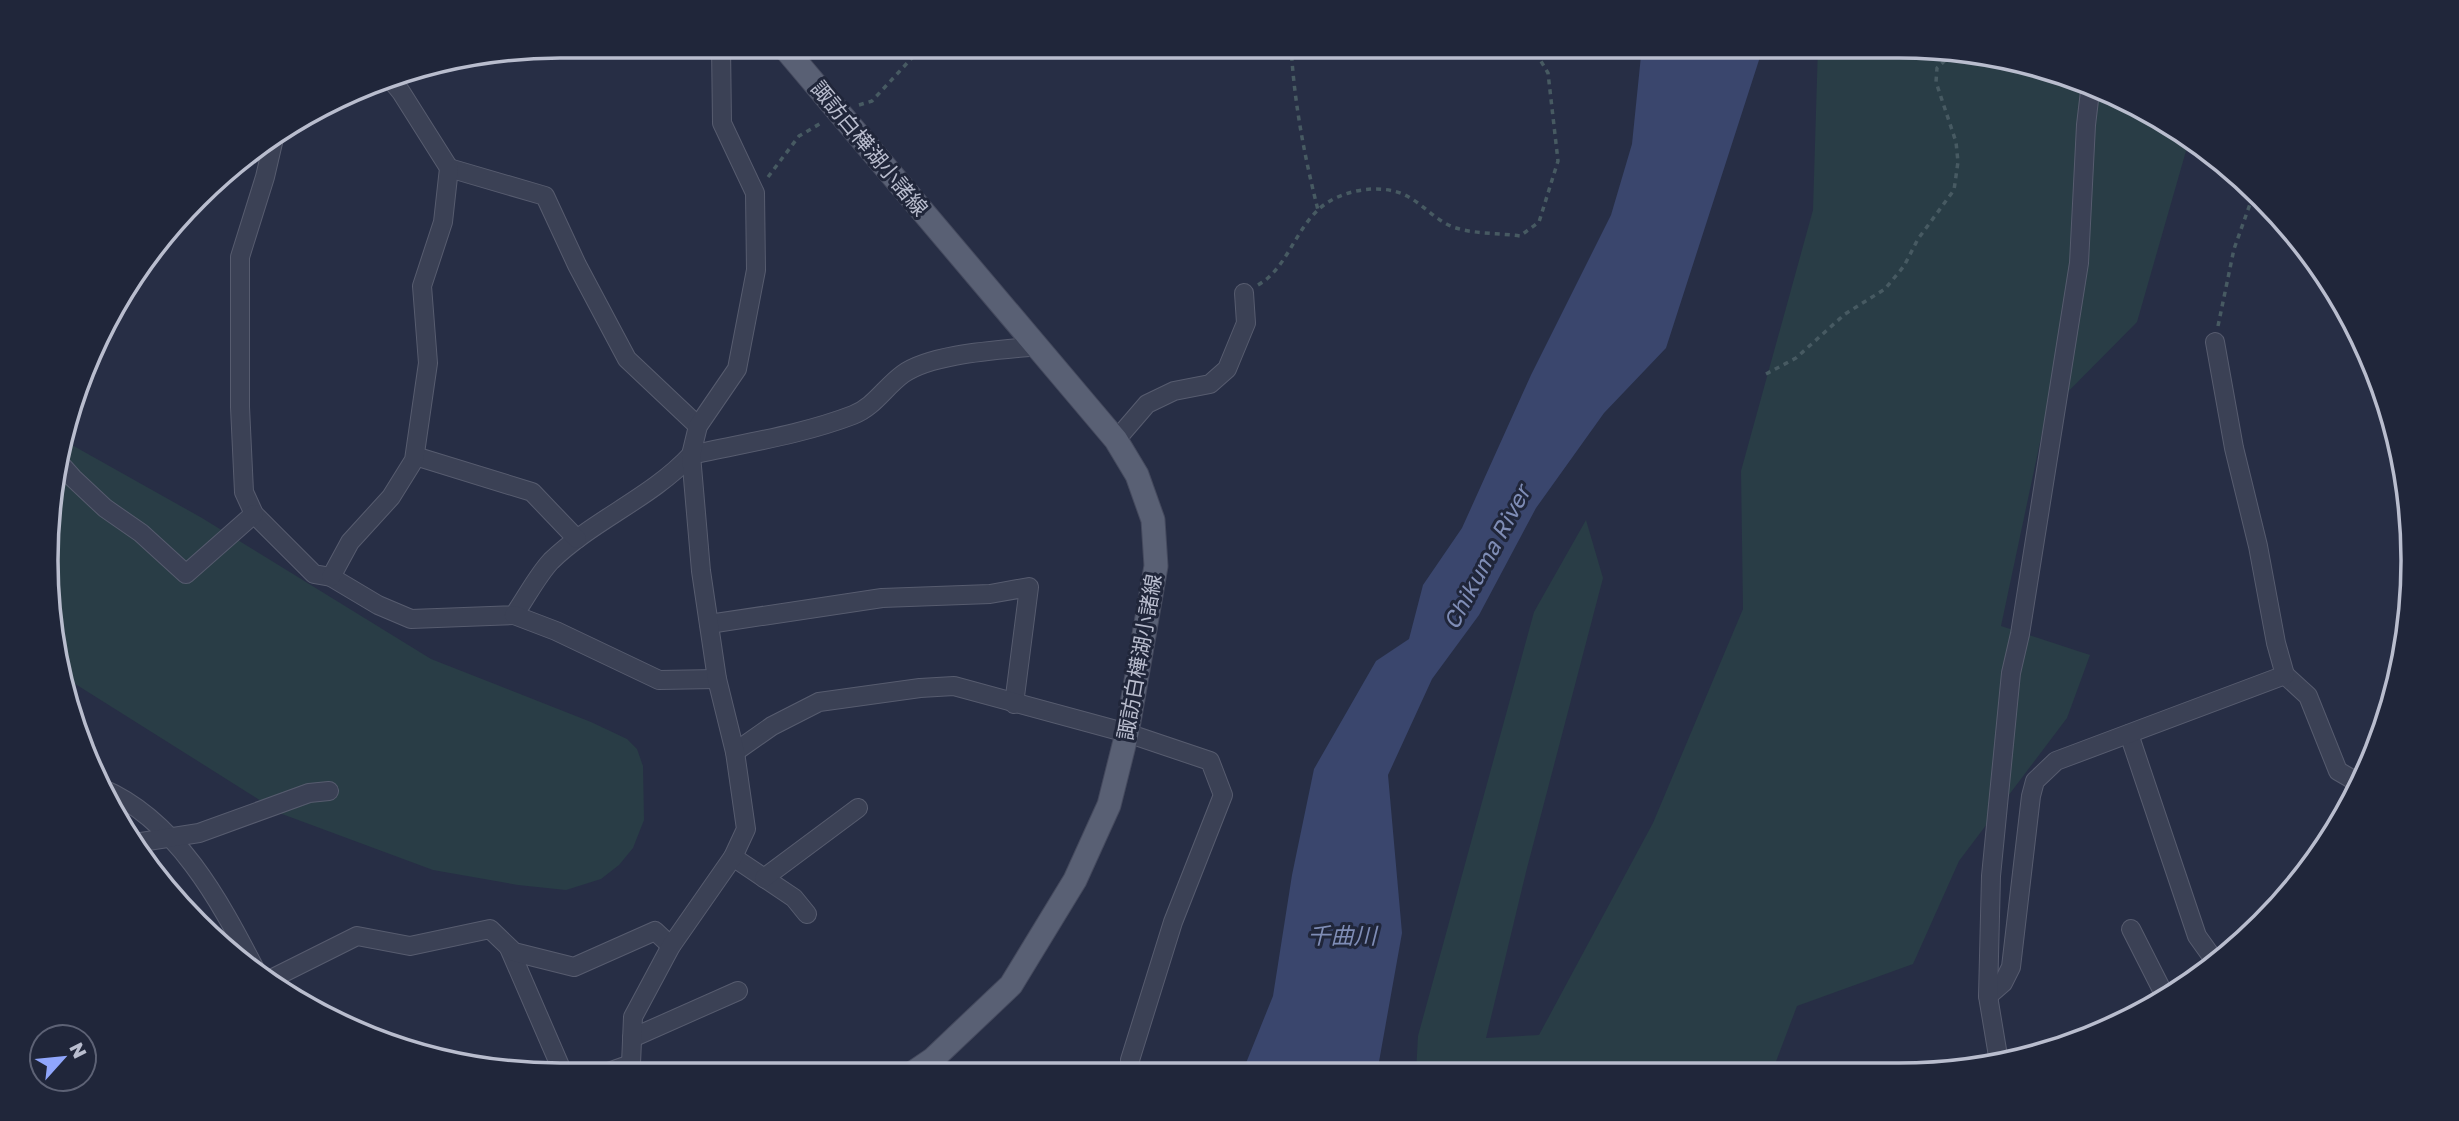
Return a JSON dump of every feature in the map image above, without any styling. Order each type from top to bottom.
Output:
[{"type":"main road","name":"諏訪白樺湖小諸線","points":[[793,58],[1116,440],[1137,475],[1153,520],[1156,566],[1127,733],[1109,805],[1075,880],[1011,985],[927,1063]]},
{"type":"street","points":[[632,1063],[633,1017],[671,946],[733,858],[746,828],[735,752],[717,679],[701,571],[691,455],[698,426],[737,369],[756,270],[755,193],[722,123],[721,58]]},
{"type":"street","points":[[331,577],[350,542],[391,497],[414,460],[428,363],[422,286],[443,222],[449,168],[396,85]]},
{"type":"street","points":[[1998,1054],[1988,996],[1991,876],[2011,673],[2020,634],[2079,263],[2090,95]]},
{"type":"street","points":[[272,149],[240,257],[240,407],[244,492],[254,514],[314,574],[331,577],[377,605],[411,619],[514,615],[556,631],[659,680],[717,679]]},
{"type":"street","points":[[449,168],[545,196],[577,265],[627,359],[698,426]]},
{"type":"street","points":[[1116,440],[1147,404],[1174,391],[1210,384],[1227,369],[1246,323],[1244,293]]},
{"type":"street","points":[[2215,342],[2234,448],[2285,676],[2308,696],[2338,771],[2351,779]]},
{"type":"street","points":[[514,615],[549,563],[577,539],[676,471],[691,455],[856,414],[881,396],[902,374],[924,363],[984,352],[1039,346]]},
{"type":"street","points":[[415,456],[532,492],[577,539]]},
{"type":"street","points":[[66,471],[105,508],[141,533],[186,574],[254,514]]},
{"type":"street","points":[[709,624],[882,598],[990,594],[1029,587],[1014,704]]},
{"type":"street","points":[[1988,996],[2003,983],[2011,967],[2035,780],[2056,761],[2285,676]]},
{"type":"street","points":[[735,752],[772,726],[819,702],[920,688],[954,687],[1127,733],[1210,761],[1223,795],[1173,922],[1130,1060]]},
{"type":"street","points":[[2129,733],[2197,936],[2210,955]]},
{"type":"street","points":[[143,842],[200,833],[309,793],[329,791]]},
{"type":"street","points":[[117,796],[152,820],[179,847],[227,915],[247,953]]},
{"type":"street","points":[[764,878],[858,808]]},
{"type":"street","points":[[733,858],[794,898],[807,914]]},
{"type":"street","points":[[277,976],[357,936],[410,946],[490,929],[514,952],[574,967],[654,931],[671,946]]},
{"type":"street","points":[[2131,929],[2161,989]]},
{"type":"street","points":[[509,948],[558,1063]]},
{"type":"street","points":[[632,1038],[738,991]]},
{"type":"path","points":[[1292,58],[1293,86],[1306,161],[1318,210]]},
{"type":"path","points":[[1244,293],[1270,278],[1318,210],[1347,193],[1381,188],[1406,195],[1444,223],[1458,229],[1520,236],[1539,222],[1558,161],[1548,73],[1539,58]]},
{"type":"path","points":[[1766,373],[1796,358],[1845,314],[1885,289],[1904,266],[1918,239],[1954,190],[1958,162],[1955,142],[1937,82],[1937,68],[1945,60]]},
{"type":"path","points":[[2215,342],[2234,249],[2251,202]]},
{"type":"shaded area","points":[[1818,58],[1931,59],[1997,67],[2060,84],[2091,96],[2150,125],[2187,148],[2137,322],[2046,414],[2001,626],[2090,655],[2067,718],[1959,861],[1913,964],[1797,1006],[1775,1063],[1417,1063],[1418,1036],[1534,612],[1586,520],[1603,578],[1526,872],[1486,1038],[1539,1035],[1653,823],[1743,609],[1741,471],[1813,210]]},
{"type":"shaded area","points":[[71,445],[202,518],[431,659],[591,722],[627,739],[637,749],[643,766],[644,820],[633,848],[619,865],[601,879],[566,890],[518,885],[433,870],[282,814],[73,682],[62,626],[58,560],[62,495]]},
{"type":"water","name":"千曲川","points":[[1641,58],[1759,58],[1666,348],[1604,413],[1536,508],[1479,615],[1432,679],[1388,775],[1402,933],[1379,1063],[1246,1063],[1273,996],[1292,875],[1314,769],[1376,661],[1409,639],[1423,585],[1462,528],[1531,375],[1611,215],[1632,144]]},
{"type":"water label","name":"Chikuma River","points":[[1486,557]]}]
